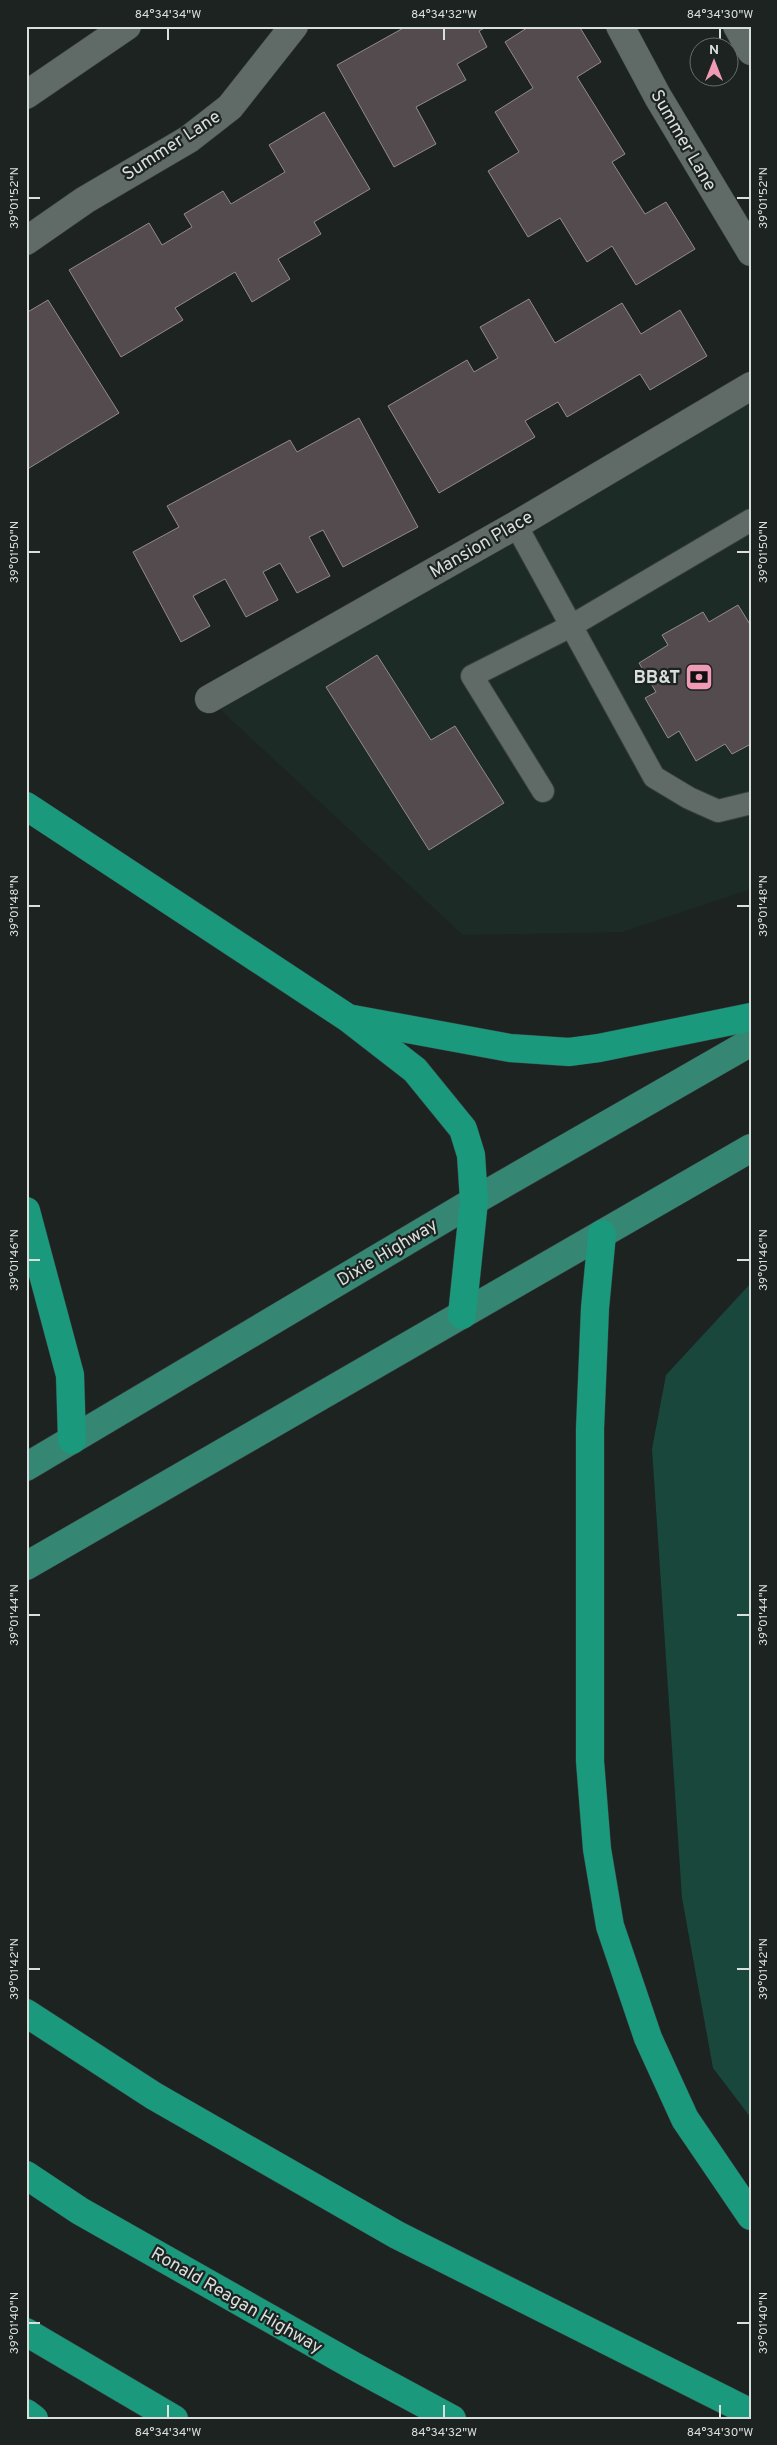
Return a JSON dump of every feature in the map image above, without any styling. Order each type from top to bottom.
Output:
[{"type":"highway","points":[[26,806],[348,1018],[415,1070],[463,1129],[471,1155],[474,1201],[462,1315]]},
{"type":"highway","points":[[348,1018],[510,1048],[569,1052],[599,1048],[751,1017]]},
{"type":"highway","points":[[26,1211],[70,1375],[72,1440]]},
{"type":"highway","points":[[602,1234],[595,1308],[590,1429],[590,1761],[597,1849],[610,1926],[648,2038],[685,2119],[751,2216]]},
{"type":"highway","points":[[26,2013],[154,2096],[397,2235],[751,2413]]},
{"type":"highway","name":"Ronald Reagan Highway","points":[[26,2175],[97,2220],[343,2361],[452,2419]]},
{"type":"highway","points":[[26,2332],[174,2419]]},
{"type":"highway","points":[[26,2413],[34,2419]]},
{"type":"main road","name":"Dixie Highway","points":[[26,1466],[474,1201],[751,1042]]},
{"type":"main road","points":[[26,1566],[751,1148]]},
{"type":"street","points":[[26,95],[127,26]]},
{"type":"street","name":"Summer Lane","points":[[26,241],[85,200],[189,139],[230,107],[294,26]]},
{"type":"street","name":"Summer Lane","points":[[620,26],[658,96],[751,252]]},
{"type":"street","points":[[737,26],[751,51]]},
{"type":"street","name":"Mansion Place","points":[[209,699],[516,525],[751,386]]},
{"type":"lane","points":[[543,791],[472,676],[571,626],[751,520]]},
{"type":"lane","points":[[516,525],[654,777],[689,798],[718,810],[751,803]]},
{"type":"shaded area","points":[[751,386],[751,889],[622,932],[463,935],[209,699]]},
{"type":"green space","points":[[751,1283],[751,2118],[713,2068],[682,1898],[652,1449],[666,1375]]},
{"type":"building","points":[[407,26],[488,26],[479,31],[487,47],[457,64],[466,80],[416,107],[436,144],[394,167],[337,65]]},
{"type":"building","points":[[530,26],[579,26],[601,62],[577,77],[625,154],[612,162],[645,214],[666,202],[695,249],[636,285],[612,246],[587,262],[560,218],[528,237],[488,171],[519,152],[495,112],[533,88],[505,42]]},
{"type":"building","points":[[324,112],[370,189],[314,222],[321,234],[278,259],[290,279],[252,302],[235,272],[175,308],[183,320],[121,357],[69,270],[149,223],[162,245],[192,227],[184,214],[223,191],[231,204],[285,172],[269,145]]},
{"type":"building","points":[[529,299],[555,343],[622,303],[641,334],[680,310],[707,356],[650,390],[640,374],[567,417],[558,402],[525,421],[535,437],[439,493],[388,406],[467,360],[474,372],[498,358],[480,327]]},
{"type":"building","points":[[48,300],[119,413],[26,470],[26,313]]},
{"type":"building","points":[[359,418],[418,527],[343,567],[323,530],[309,537],[330,576],[297,593],[280,563],[263,572],[278,600],[246,617],[225,579],[193,596],[210,626],[181,642],[133,552],[179,527],[167,506],[290,440],[297,452]]},
{"type":"building","name":"BB&T","points":[[738,605],[751,626],[751,744],[732,754],[725,744],[696,761],[679,731],[668,738],[645,698],[656,692],[639,663],[668,645],[662,635],[703,612],[709,622]]},
{"type":"building","points":[[377,655],[431,740],[455,726],[504,803],[429,850],[326,687]]},
{"type":"place","name":"BB&T","points":[[699,677]]}]
